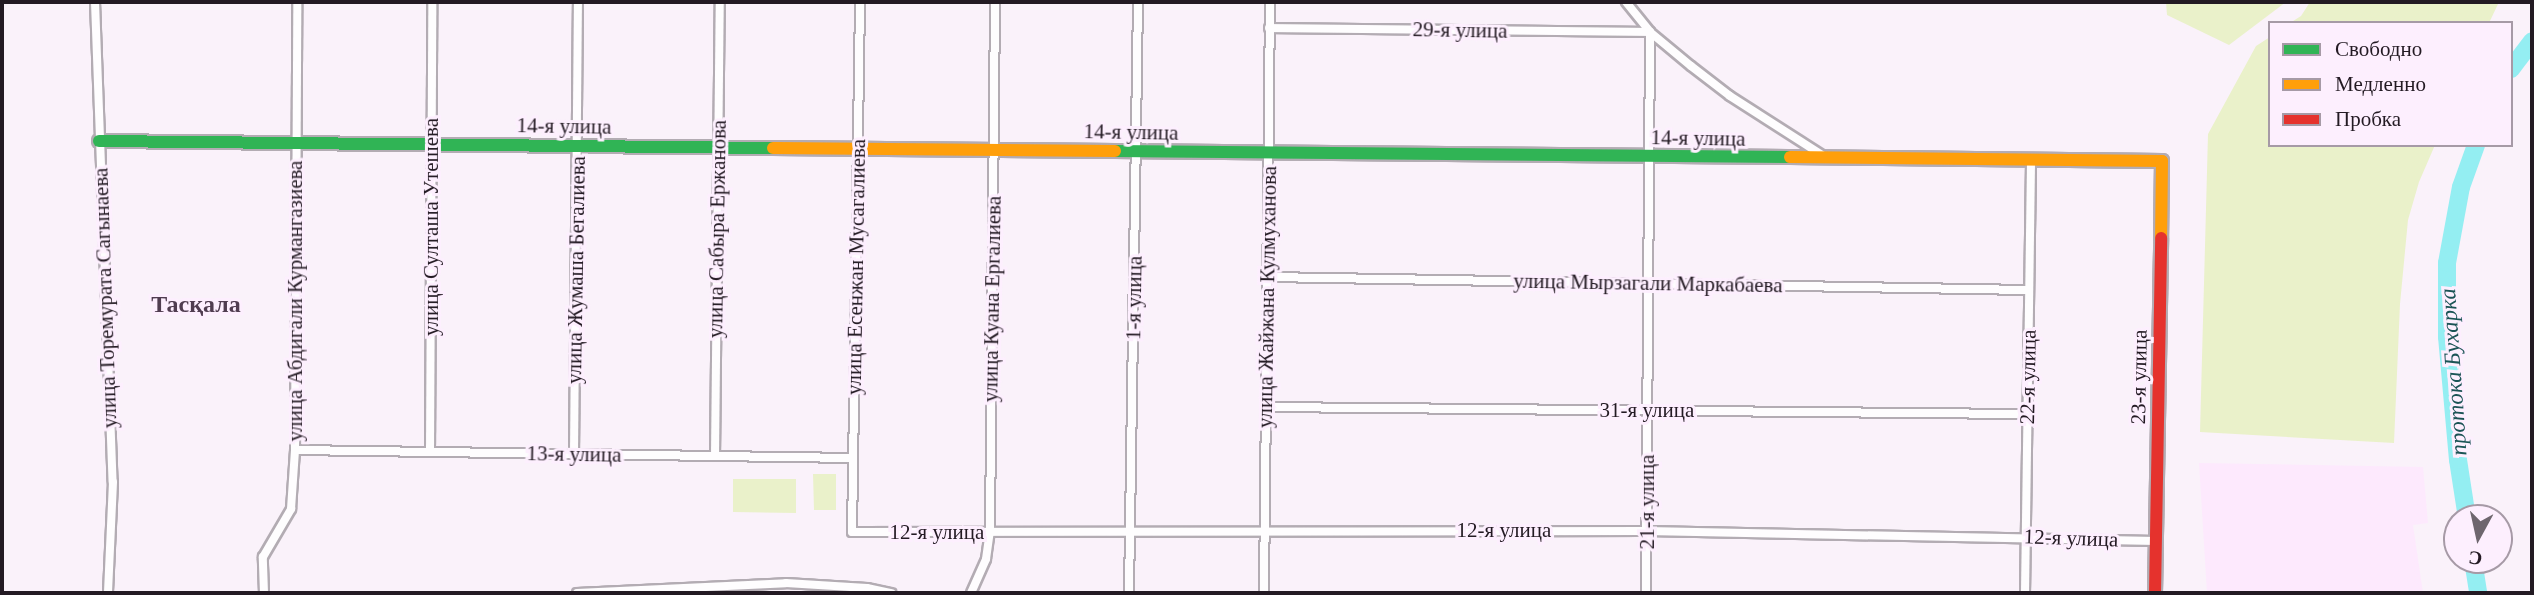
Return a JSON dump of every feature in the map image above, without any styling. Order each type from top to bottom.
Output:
[{"type":"street","name":"улица Торемурата Сагынаева","points":[[94,2],[113,482],[108,593]]},
{"type":"street","name":"улица Абдигали Курмангазиева","points":[[264,593],[263,558],[291,509],[295,450],[297,2]]},
{"type":"street","name":"улица Султаша Утешева","points":[[430,452],[432,2]]},
{"type":"street","name":"улица Жумаша Бегалиева","points":[[574,454],[578,2]]},
{"type":"street","name":"улица Сабыра Ержанова","points":[[715,456],[720,2]]},
{"type":"street","name":"улица Есенжан Мусагалиева","points":[[852,532],[860,2]]},
{"type":"street","name":"улица Куана Ергалиева","points":[[971,593],[986,559],[990,532],[995,2]]},
{"type":"street","name":"1-я улица","points":[[1129,593],[1138,2]]},
{"type":"street","name":"улица Жайжана Кулмуханова","points":[[1264,593],[1270,2]]},
{"type":"street","points":[[1626,2],[1650,32],[1730,96],[1828,158]]},
{"type":"street","name":"29-я улица","points":[[1269,28],[1650,32]]},
{"type":"street","name":"21-я улица","points":[[1646,593],[1650,32]]},
{"type":"street","name":"14-я улица","points":[[99,141],[2162,161]]},
{"type":"street","name":"22-я улица","points":[[2025,593],[2031,160]]},
{"type":"street","name":"23-я улица","points":[[2155,593],[2162,161]]},
{"type":"street","name":"улица Мырзагали Маркабаева","points":[[1268,277],[2029,290]]},
{"type":"street","name":"31-я улица","points":[[1266,407],[2028,414]]},
{"type":"street","name":"13-я улица","points":[[295,450],[852,458]]},
{"type":"street","name":"12-я улица","points":[[852,532],[1265,529],[1647,531],[2156,541]]},
{"type":"street","points":[[576,593],[786,583],[867,588],[891,593]]},
{"type":"shaded area","points":[[2199,463],[2423,467],[2428,523],[2413,525],[2423,593],[2207,593]]},
{"type":"green space","points":[[2166,2],[2286,2],[2229,45],[2167,15]]},
{"type":"green space","points":[[2310,2],[2499,2],[2490,21],[2293,21],[2301,16]]},
{"type":"green space","points":[[2268,38],[2268,147],[2434,147],[2419,182],[2408,220],[2400,304],[2394,443],[2200,432],[2208,134],[2256,46]]},
{"type":"green space","points":[[813,474],[836,474],[836,510],[814,510]]},
{"type":"green space","points":[[733,479],[796,479],[796,513],[733,512]]},
{"type":"waterway","name":"протока Бухарка","points":[[2513,66],[2532,41]]},
{"type":"waterway","name":"протока Бухарка","points":[[2465,504],[2458,460],[2447,337],[2447,263],[2461,187],[2475,147]]},
{"type":"waterway","name":"протока Бухарка","points":[[2475,574],[2478,593]]},
{"type":"traffic: fast","points":[[99,141],[773,148]]},
{"type":"traffic: fast","points":[[1115,151],[1790,157]]},
{"type":"traffic: slow","points":[[773,148],[1115,151]]},
{"type":"traffic: slow","points":[[1790,157],[2162,161],[2161,238]]},
{"type":"traffic: jam","points":[[2155,593],[2161,238]]},
{"type":"district","name":"Тасқала","points":[[196,305]]}]
